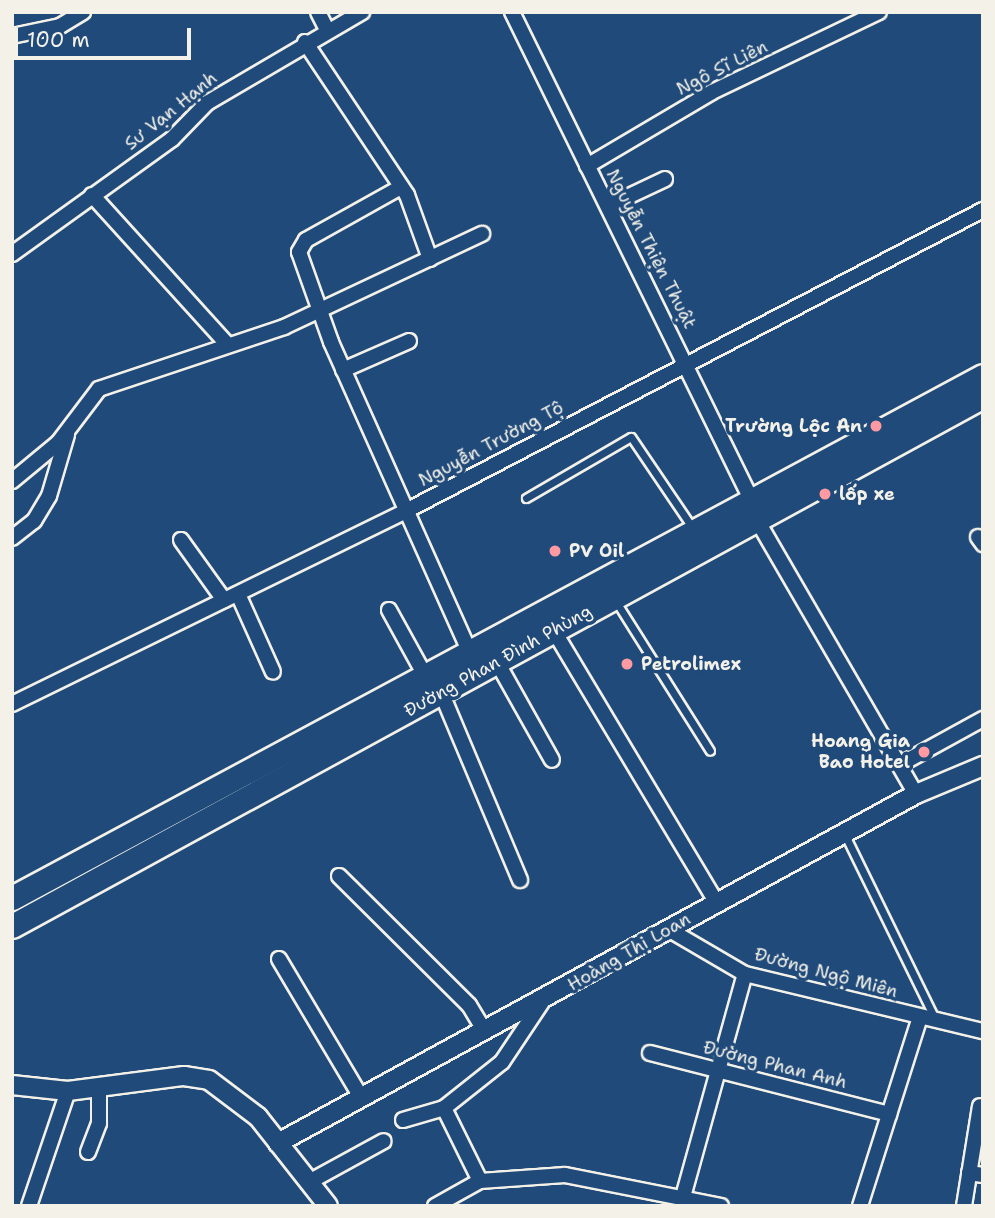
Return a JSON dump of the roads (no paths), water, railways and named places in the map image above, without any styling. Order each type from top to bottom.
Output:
[{"type":"main road","name":"Đường Phan Đình Phùng","points":[[610,590],[696,534],[755,512],[983,376]]},
{"type":"main road","name":"Đường Phan Đình Phùng","points":[[12,898],[434,685],[497,662],[549,624],[610,590],[755,512],[983,396]]},
{"type":"main road","name":"Đường Phan Đình Phùng","points":[[12,926],[434,685],[471,655],[549,624]]},
{"type":"street","points":[[12,36],[60,26],[83,12]]},
{"type":"street","points":[[318,12],[327,30]]},
{"type":"street","name":"Sư Vạn Hạnh","points":[[12,254],[172,139],[206,103],[305,42],[362,12]]},
{"type":"street","name":"Nguyễn Thiện Thuật","points":[[512,12],[687,363],[755,512],[916,794]]},
{"type":"street","name":"Ngô Sĩ Liên","points":[[587,166],[712,93],[879,12]]},
{"type":"street","points":[[305,42],[401,187],[430,259]]},
{"type":"street","points":[[608,206],[665,179]]},
{"type":"street","points":[[401,187],[301,244],[300,258],[323,310],[343,370],[404,512],[471,655]]},
{"type":"street","points":[[92,195],[228,345]]},
{"type":"street","name":"Nguyễn Trường Tộ","points":[[12,704],[404,512],[983,210]]},
{"type":"street","points":[[12,481],[67,430],[99,389],[323,310],[482,234]]},
{"type":"street","points":[[343,370],[409,341]]},
{"type":"street","points":[[12,538],[34,521],[49,496],[67,430]]},
{"type":"street","points":[[181,540],[231,597],[273,672]]},
{"type":"street","points":[[389,610],[434,685],[520,880]]},
{"type":"street","points":[[549,624],[717,903]]},
{"type":"street","points":[[497,662],[552,760]]},
{"type":"street","points":[[901,764],[983,719]]},
{"type":"street","name":"Hoàng Thị Loan","points":[[278,1143],[483,1028],[542,1002],[668,929],[916,794],[983,766]]},
{"type":"street","points":[[339,876],[469,1005],[483,1028]]},
{"type":"street","name":"Đường Ngộ Miên","points":[[668,929],[745,974],[983,1031]]},
{"type":"street","points":[[279,959],[361,1097]]},
{"type":"street","points":[[691,1201],[720,1070],[745,974]]},
{"type":"street","points":[[403,1120],[444,1108],[502,1062],[542,1002]]},
{"type":"street","points":[[860,1206],[889,1114],[927,1016]]},
{"type":"street","name":"Đường Phan Anh","points":[[650,1053],[889,1114]]},
{"type":"street","points":[[12,1085],[68,1091],[184,1076],[209,1080],[258,1117],[328,1206]]},
{"type":"street","points":[[88,1152],[100,1123],[99,1086]]},
{"type":"street","points":[[29,1206],[68,1091]]},
{"type":"street","points":[[964,1206],[976,1174],[980,1106]]},
{"type":"street","points":[[444,1108],[480,1181]]},
{"type":"street","points":[[309,1182],[384,1141]]},
{"type":"street","points":[[435,1206],[480,1181],[565,1175],[721,1206]]},
{"type":"lane","points":[[526,498],[631,437],[696,534]]},
{"type":"lane","points":[[610,590],[710,751]]},
{"type":"lane","points":[[844,833],[927,1016]]},
{"type":"place","name":"Trường Lộc An","points":[[876,426]]},
{"type":"place","name":"lốp xe","points":[[825,494]]},
{"type":"place","name":"PV Oil","points":[[555,551]]},
{"type":"place","name":"Petrolimex","points":[[627,664]]},
{"type":"place","name":"Hoang Gia Bao Hotel","points":[[924,752]]}]
